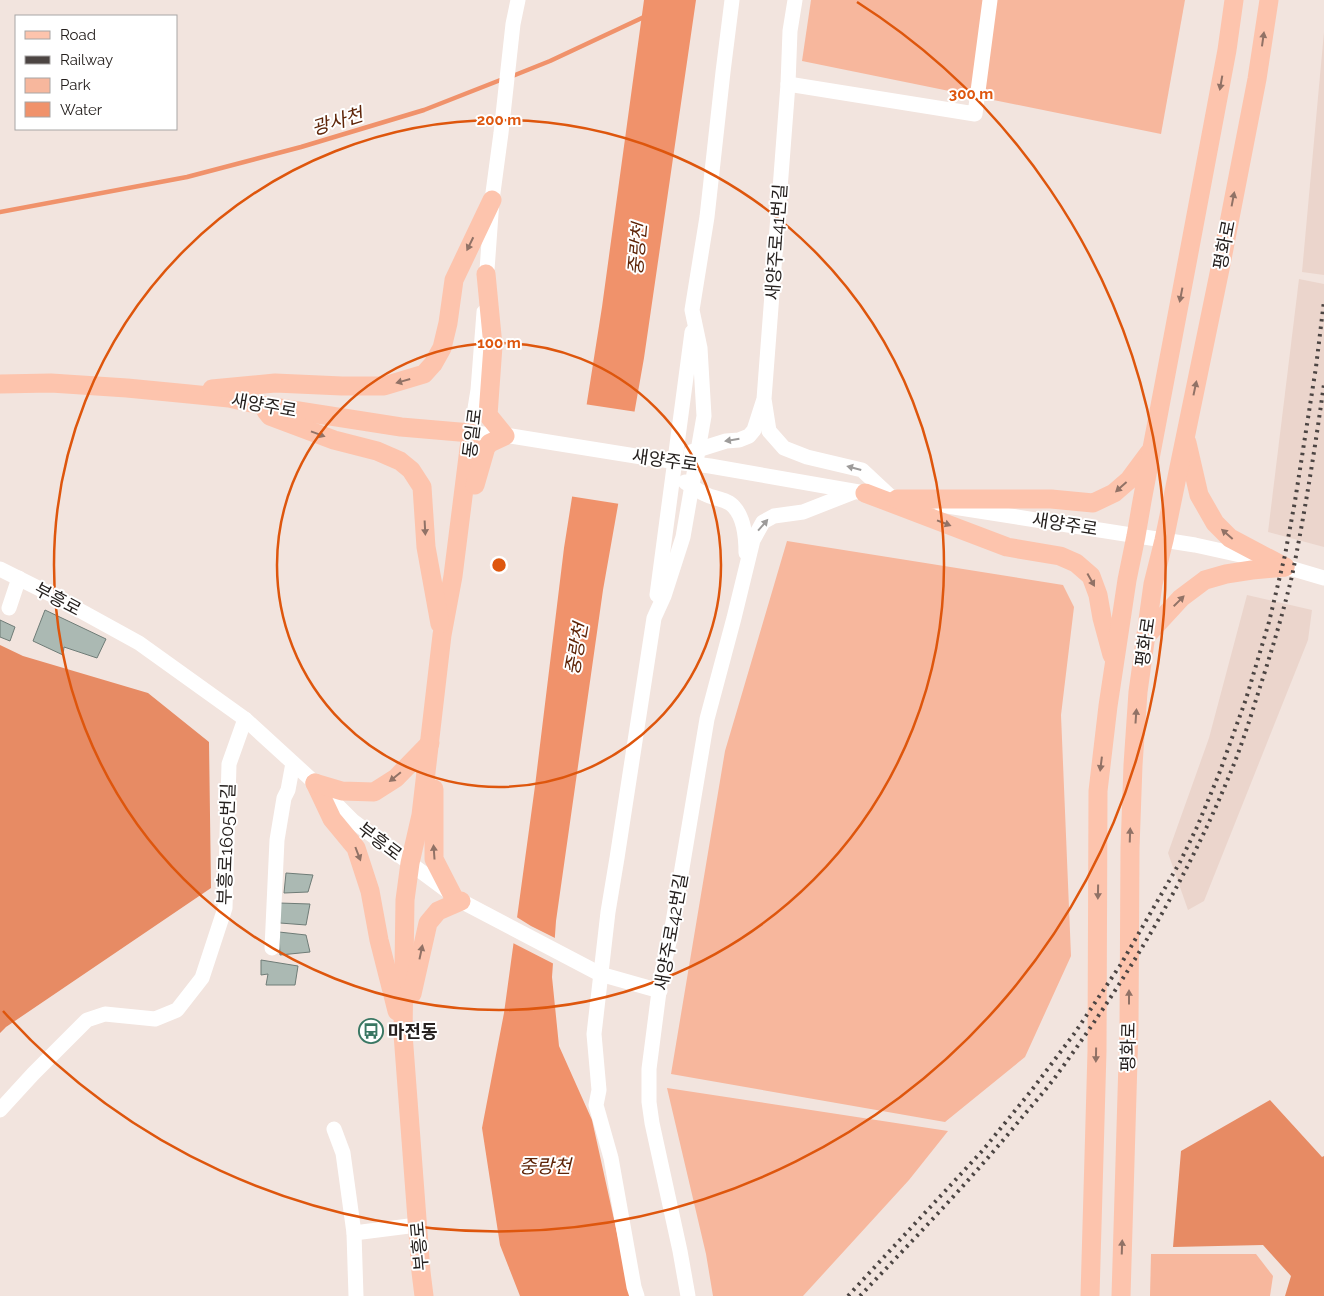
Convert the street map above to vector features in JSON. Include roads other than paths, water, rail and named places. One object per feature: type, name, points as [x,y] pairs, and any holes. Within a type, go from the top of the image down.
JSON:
[{"type":"main road","name":"평화로","points":[[1090,1296],[1096,1051],[1098,791],[1126,580],[1136,536],[1204,172],[1234,0]]},
{"type":"main road","name":"평화로","points":[[1121,1296],[1129,1027],[1130,830],[1138,692],[1153,584],[1186,435],[1257,79],[1269,0]]},
{"type":"main road","points":[[170,392],[275,383],[384,386],[424,374],[442,348],[448,323],[454,280],[492,200]]},
{"type":"main road","points":[[486,274],[494,346],[488,415],[511,437]]},
{"type":"main road","name":"새양주로","points":[[0,384],[51,383],[229,398],[260,405],[401,427],[471,434]]},
{"type":"main road","points":[[260,405],[270,416],[334,440],[377,451],[400,461],[411,470],[422,488],[426,547],[442,635]]},
{"type":"main road","name":"동일로","points":[[410,863],[421,815],[442,635],[453,576],[471,434]]},
{"type":"main road","points":[[1186,435],[1199,495],[1216,523],[1230,538],[1285,567]]},
{"type":"main road","points":[[453,576],[473,501],[476,479],[486,447],[490,443],[511,437]]},
{"type":"main road","points":[[895,498],[1051,499],[1093,503],[1114,493],[1129,480],[1152,450]]},
{"type":"main road","points":[[860,493],[1007,547],[1060,556],[1076,563],[1091,576],[1098,595],[1114,664]]},
{"type":"main road","points":[[1146,636],[1182,598],[1205,580],[1244,571],[1285,567]]},
{"type":"main road","points":[[315,783],[342,791],[374,792],[396,778],[431,734]]},
{"type":"main road","points":[[403,1034],[428,923],[438,911],[457,898],[434,859],[431,734]]},
{"type":"main road","points":[[315,783],[332,818],[356,848],[370,891],[379,940],[403,1034]]},
{"type":"main road","name":"부흥로","points":[[410,863],[405,900],[403,1034],[424,1296]]},
{"type":"street","name":"동일로","points":[[471,434],[478,390],[492,200],[513,24],[518,0]]},
{"type":"street","points":[[654,618],[664,596],[683,537],[704,416],[700,348],[692,310],[707,217],[732,0]]},
{"type":"street","name":"새양주로41번길","points":[[764,399],[788,84],[790,32],[795,0]]},
{"type":"street","points":[[788,84],[975,114],[990,0]]},
{"type":"street","points":[[637,1296],[612,1158],[596,1105],[599,1090],[594,1034],[608,912],[654,618],[694,319]]},
{"type":"street","points":[[654,459],[710,447],[749,436],[754,430],[764,399]]},
{"type":"street","points":[[764,399],[769,431],[784,448],[806,456],[862,470],[895,498]]},
{"type":"street","name":"새양주로","points":[[471,434],[511,437],[710,466],[860,493],[1164,540],[1262,560],[1324,578]]},
{"type":"street","points":[[654,459],[706,495],[734,506],[746,536],[746,570]]},
{"type":"street","points":[[746,570],[753,540],[763,522],[774,516],[803,512],[860,493]]},
{"type":"street","name":"부흥로","points":[[0,569],[139,643],[245,719],[315,783],[353,821],[410,863]]},
{"type":"street","name":"새양주로42번길","points":[[688,1296],[652,1123],[649,1102],[650,1069],[661,976],[671,934],[707,720],[746,570]]},
{"type":"street","points":[[9,608],[18,578]]},
{"type":"street","name":"부흥로1605번길","points":[[0,1110],[87,1020],[105,1014],[155,1019],[177,1010],[202,978],[226,908],[228,764],[245,719]]},
{"type":"street","points":[[272,948],[276,840],[293,763]]},
{"type":"street","points":[[410,863],[457,898],[582,965],[600,974],[660,991]]},
{"type":"street","points":[[334,1129],[343,1153],[354,1233],[356,1296]]},
{"type":"street","points":[[354,1233],[417,1225]]},
{"type":"water","name":"중랑천","points":[[644,0],[696,0],[644,358],[603,590],[556,921],[552,977],[559,1046],[592,1120],[631,1296],[520,1296],[500,1245],[482,1128],[504,1013],[535,786],[564,548],[602,307]]},
{"type":"waterway","name":"광사천","points":[[510,77],[550,61],[644,17]]},
{"type":"waterway","name":"광사천","points":[[0,212],[187,177],[301,147],[424,110],[503,79]]},
{"type":"railway","points":[[848,1296],[983,1150],[1074,1034],[1121,964],[1180,862],[1197,827],[1219,774],[1246,699],[1269,622],[1285,555],[1295,501],[1316,367],[1324,301]]},
{"type":"railway","points":[[860,1296],[961,1188],[1054,1078],[1130,967],[1192,858],[1236,758],[1281,618],[1292,576],[1301,528],[1324,384]]},
{"type":"place","name":"마전동","points":[[371,1031]]}]
